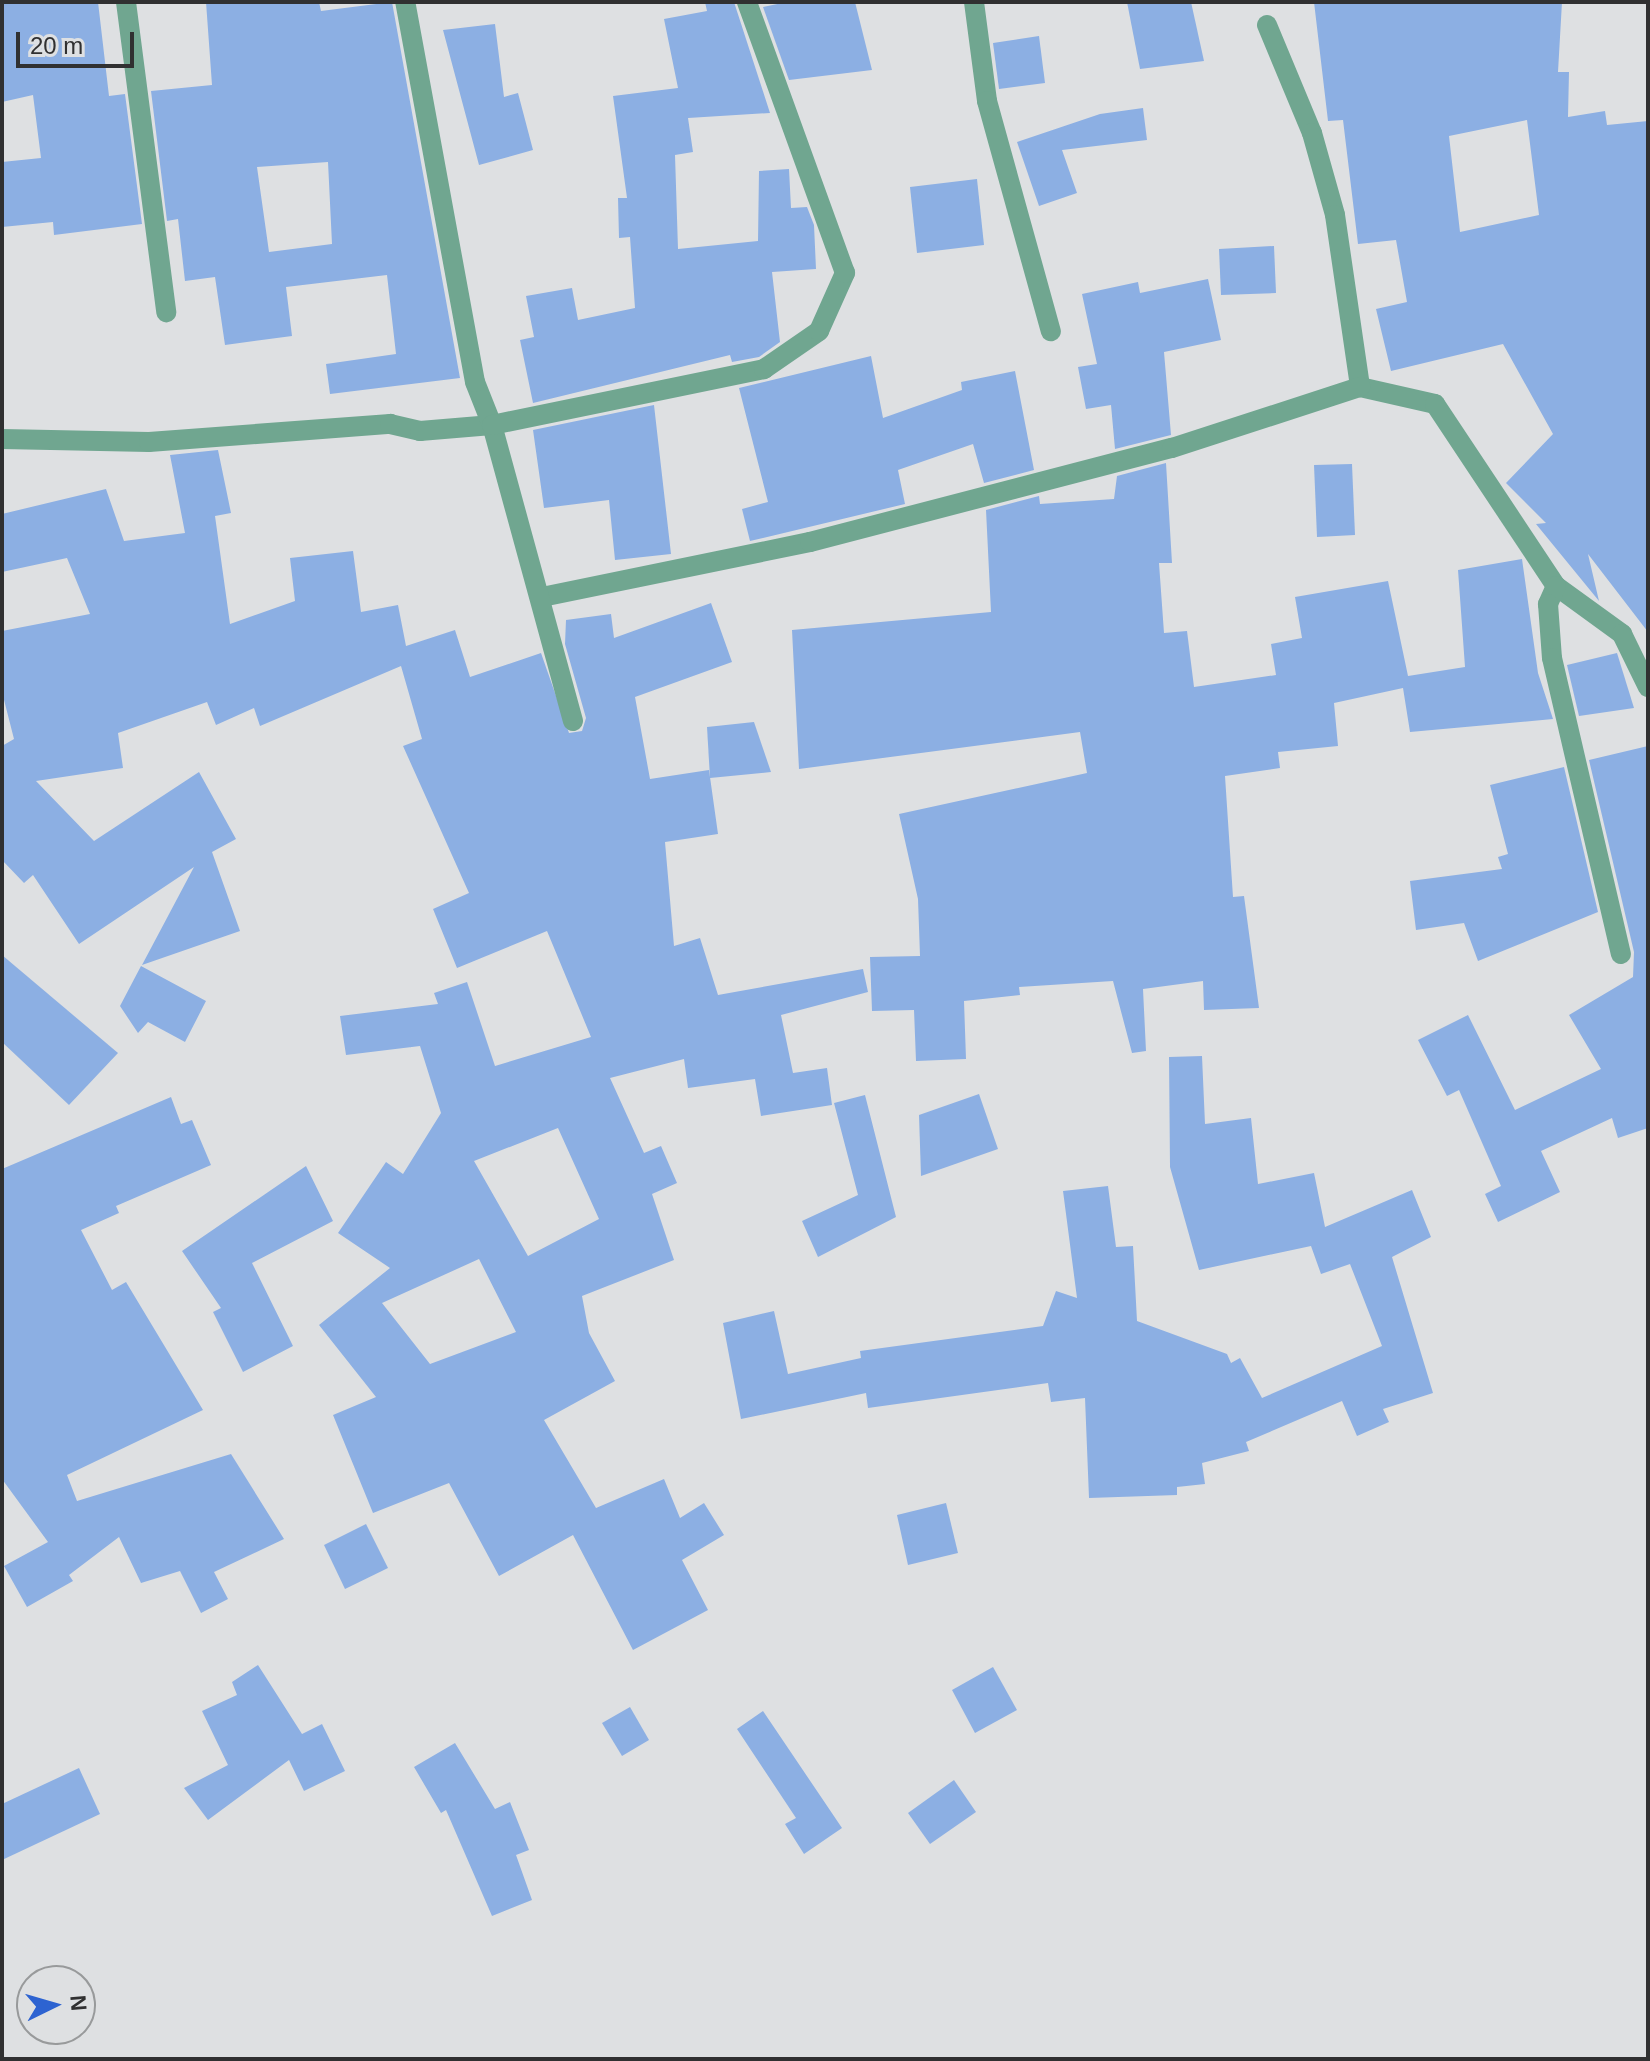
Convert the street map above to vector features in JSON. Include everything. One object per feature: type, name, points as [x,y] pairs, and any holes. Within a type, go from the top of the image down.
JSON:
[{"type":"street","points":[[126,2],[166,312]]},
{"type":"street","points":[[405,2],[475,382],[492,425],[542,597],[573,721]]},
{"type":"street","points":[[2,439],[149,442],[390,424],[420,431],[492,425],[764,369],[819,331],[845,273],[747,2]]},
{"type":"street","points":[[974,2],[987,101],[1051,331]]},
{"type":"street","points":[[1267,25],[1312,133],[1335,215],[1360,387]]},
{"type":"street","points":[[542,597],[810,542],[1172,448],[1360,387],[1435,404],[1556,586],[1622,634],[1648,687]]},
{"type":"street","points":[[1556,586],[1548,604],[1552,658],[1621,954]]},
{"type":"building","points":[[2,2],[98,2],[109,96],[125,94],[142,224],[54,235],[53,222],[2,227],[2,162],[41,158],[33,95],[2,102]]},
{"type":"building","points":[[206,2],[319,2],[321,11],[392,2],[460,378],[330,394],[326,364],[396,354],[387,275],[286,287],[292,336],[225,345],[215,277],[185,281],[178,219],[167,221],[151,91],[212,85]],"holes":[[[328,162],[332,244],[269,252],[257,167]]]},
{"type":"building","points":[[705,2],[734,2],[770,113],[688,118],[693,152],[675,155],[678,249],[758,241],[759,171],[789,169],[791,208],[807,207],[814,225],[816,269],[772,272],[780,342],[759,357],[732,362],[730,355],[533,403],[520,340],[534,337],[526,296],[572,288],[578,320],[635,308],[630,237],[619,238],[618,198],[627,198],[613,96],[678,88],[664,19],[707,11]]},
{"type":"building","points":[[787,2],[855,2],[872,70],[789,80],[763,7]]},
{"type":"building","points":[[1127,2],[1191,2],[1204,61],[1140,69]]},
{"type":"building","points":[[1314,2],[1562,2],[1558,72],[1569,72],[1568,117],[1605,111],[1607,125],[1648,121],[1648,632],[1588,554],[1599,601],[1536,524],[1546,523],[1506,483],[1553,434],[1503,344],[1391,371],[1376,309],[1407,302],[1396,240],[1358,244],[1343,120],[1328,121]],"holes":[[[1527,120],[1539,215],[1460,232],[1449,136]]]},
{"type":"building","points":[[495,24],[504,97],[518,93],[533,150],[479,165],[443,30]]},
{"type":"building","points":[[1039,36],[1045,83],[999,89],[993,43]]},
{"type":"building","points":[[1143,108],[1147,140],[1062,150],[1077,193],[1039,206],[1017,142],[1100,114]]},
{"type":"building","points":[[977,179],[984,245],[917,253],[910,187]]},
{"type":"building","points":[[1274,246],[1276,293],[1221,295],[1219,249]]},
{"type":"building","points":[[1208,279],[1221,340],[1164,352],[1171,435],[1115,449],[1111,405],[1086,409],[1078,367],[1097,364],[1082,294],[1138,282],[1140,293]]},
{"type":"building","points":[[871,356],[883,418],[962,390],[961,382],[1015,371],[1034,470],[984,483],[973,444],[898,470],[905,504],[750,541],[742,509],[768,502],[739,388]]},
{"type":"building","points":[[654,405],[671,554],[615,560],[609,500],[544,508],[533,430]]},
{"type":"building","points":[[218,450],[231,513],[215,516],[230,624],[295,601],[290,558],[353,551],[361,612],[398,605],[406,646],[455,630],[470,677],[541,653],[569,733],[582,731],[586,718],[565,644],[566,620],[611,614],[614,638],[711,603],[732,662],[635,697],[650,779],[709,770],[718,834],[665,842],[674,946],[700,938],[718,995],[863,969],[868,992],[781,1015],[793,1073],[827,1068],[832,1105],[761,1116],[755,1079],[688,1088],[684,1059],[610,1078],[644,1153],[661,1146],[677,1183],[652,1194],[674,1260],[582,1296],[589,1333],[615,1381],[544,1420],[596,1508],[664,1479],[680,1518],[704,1503],[724,1535],[682,1560],[708,1610],[633,1650],[573,1535],[499,1576],[449,1483],[373,1513],[333,1415],[376,1397],[319,1325],[390,1268],[338,1233],[386,1162],[403,1174],[441,1113],[420,1046],[346,1055],[340,1016],[438,1004],[434,993],[467,982],[495,1066],[591,1037],[547,931],[457,968],[433,909],[469,893],[403,746],[422,739],[401,666],[260,726],[254,708],[216,725],[207,702],[118,733],[123,768],[36,781],[94,841],[199,772],[236,839],[212,852],[240,931],[142,965],[194,867],[79,944],[33,875],[24,883],[2,860],[2,746],[14,739],[2,692],[2,631],[90,614],[67,558],[2,572],[2,514],[106,489],[124,541],[185,533],[170,455]],"holes":[[[558,1128],[599,1219],[528,1256],[474,1161]],[[479,1259],[516,1332],[430,1364],[382,1303]]]},
{"type":"building","points":[[1166,463],[1172,563],[1159,563],[1164,633],[1187,631],[1194,687],[1276,675],[1271,644],[1302,638],[1295,597],[1388,581],[1408,676],[1465,667],[1458,570],[1522,559],[1538,673],[1553,719],[1410,732],[1403,688],[1334,703],[1338,746],[1278,752],[1280,768],[1225,776],[1233,897],[1244,896],[1259,1008],[1204,1010],[1203,981],[1143,989],[1146,1051],[1132,1053],[1113,981],[1019,987],[1020,995],[964,1001],[966,1059],[916,1061],[914,1010],[872,1011],[870,957],[920,956],[918,899],[899,814],[1087,773],[1080,732],[799,769],[792,630],[991,612],[986,510],[1039,496],[1040,504],[1114,499],[1117,476]]},
{"type":"building","points":[[1352,464],[1355,535],[1317,537],[1314,465]]},
{"type":"building","points":[[1617,653],[1634,708],[1579,716],[1567,665]]},
{"type":"building","points":[[754,722],[771,772],[710,778],[707,727]]},
{"type":"building","points":[[1648,746],[1648,1128],[1618,1138],[1612,1118],[1541,1151],[1560,1192],[1498,1222],[1485,1194],[1501,1186],[1459,1090],[1447,1096],[1418,1040],[1468,1015],[1515,1110],[1601,1069],[1569,1015],[1633,977],[1634,952],[1589,760]]},
{"type":"building","points":[[1564,767],[1598,912],[1478,961],[1464,923],[1416,930],[1410,881],[1502,869],[1498,857],[1508,854],[1490,785]]},
{"type":"building","points":[[2,955],[118,1053],[69,1105],[2,1042]]},
{"type":"building","points":[[141,966],[206,1001],[185,1042],[148,1022],[138,1033],[120,1006]]},
{"type":"building","points":[[1202,1056],[1205,1124],[1251,1118],[1258,1184],[1314,1173],[1325,1227],[1412,1190],[1431,1237],[1392,1257],[1433,1393],[1383,1409],[1389,1422],[1357,1436],[1342,1401],[1246,1442],[1249,1451],[1202,1463],[1205,1484],[1177,1487],[1177,1495],[1089,1498],[1085,1398],[1051,1402],[1048,1383],[868,1408],[866,1393],[741,1419],[723,1323],[774,1311],[788,1374],[861,1358],[860,1351],[1043,1326],[1056,1291],[1077,1298],[1063,1191],[1108,1186],[1116,1247],[1133,1246],[1137,1321],[1227,1354],[1231,1363],[1240,1358],[1262,1398],[1382,1346],[1350,1264],[1321,1274],[1311,1246],[1199,1270],[1170,1167],[1169,1057]]},
{"type":"building","points":[[979,1094],[998,1149],[921,1176],[919,1115]]},
{"type":"building","points":[[865,1095],[896,1217],[818,1257],[802,1221],[858,1195],[834,1103]]},
{"type":"building","points":[[171,1097],[181,1124],[192,1120],[211,1165],[116,1206],[119,1213],[81,1230],[112,1290],[126,1282],[203,1410],[67,1475],[77,1501],[231,1454],[284,1539],[214,1572],[228,1599],[201,1613],[180,1571],[141,1583],[119,1537],[69,1575],[73,1581],[27,1607],[4,1566],[48,1542],[2,1479],[2,1169]]},
{"type":"building","points":[[306,1166],[333,1221],[252,1263],[293,1346],[243,1372],[213,1312],[221,1308],[182,1251]]},
{"type":"building","points":[[946,1503],[958,1553],[908,1565],[897,1515]]},
{"type":"building","points":[[366,1524],[388,1568],[345,1589],[324,1545]]},
{"type":"building","points":[[258,1665],[302,1734],[322,1724],[345,1771],[304,1791],[289,1760],[208,1820],[184,1788],[228,1765],[202,1711],[237,1695],[232,1682]]},
{"type":"building","points":[[993,1667],[1017,1710],[975,1733],[952,1690]]},
{"type":"building","points":[[630,1707],[649,1740],[622,1756],[602,1723]]},
{"type":"building","points":[[763,1711],[842,1828],[804,1854],[785,1824],[796,1818],[737,1729]]},
{"type":"building","points":[[455,1743],[495,1809],[510,1802],[529,1850],[516,1855],[532,1900],[492,1916],[446,1810],[441,1813],[414,1767]]},
{"type":"building","points":[[79,1768],[100,1814],[2,1860],[2,1804]]},
{"type":"building","points":[[954,1780],[976,1812],[930,1844],[908,1813]]}]
